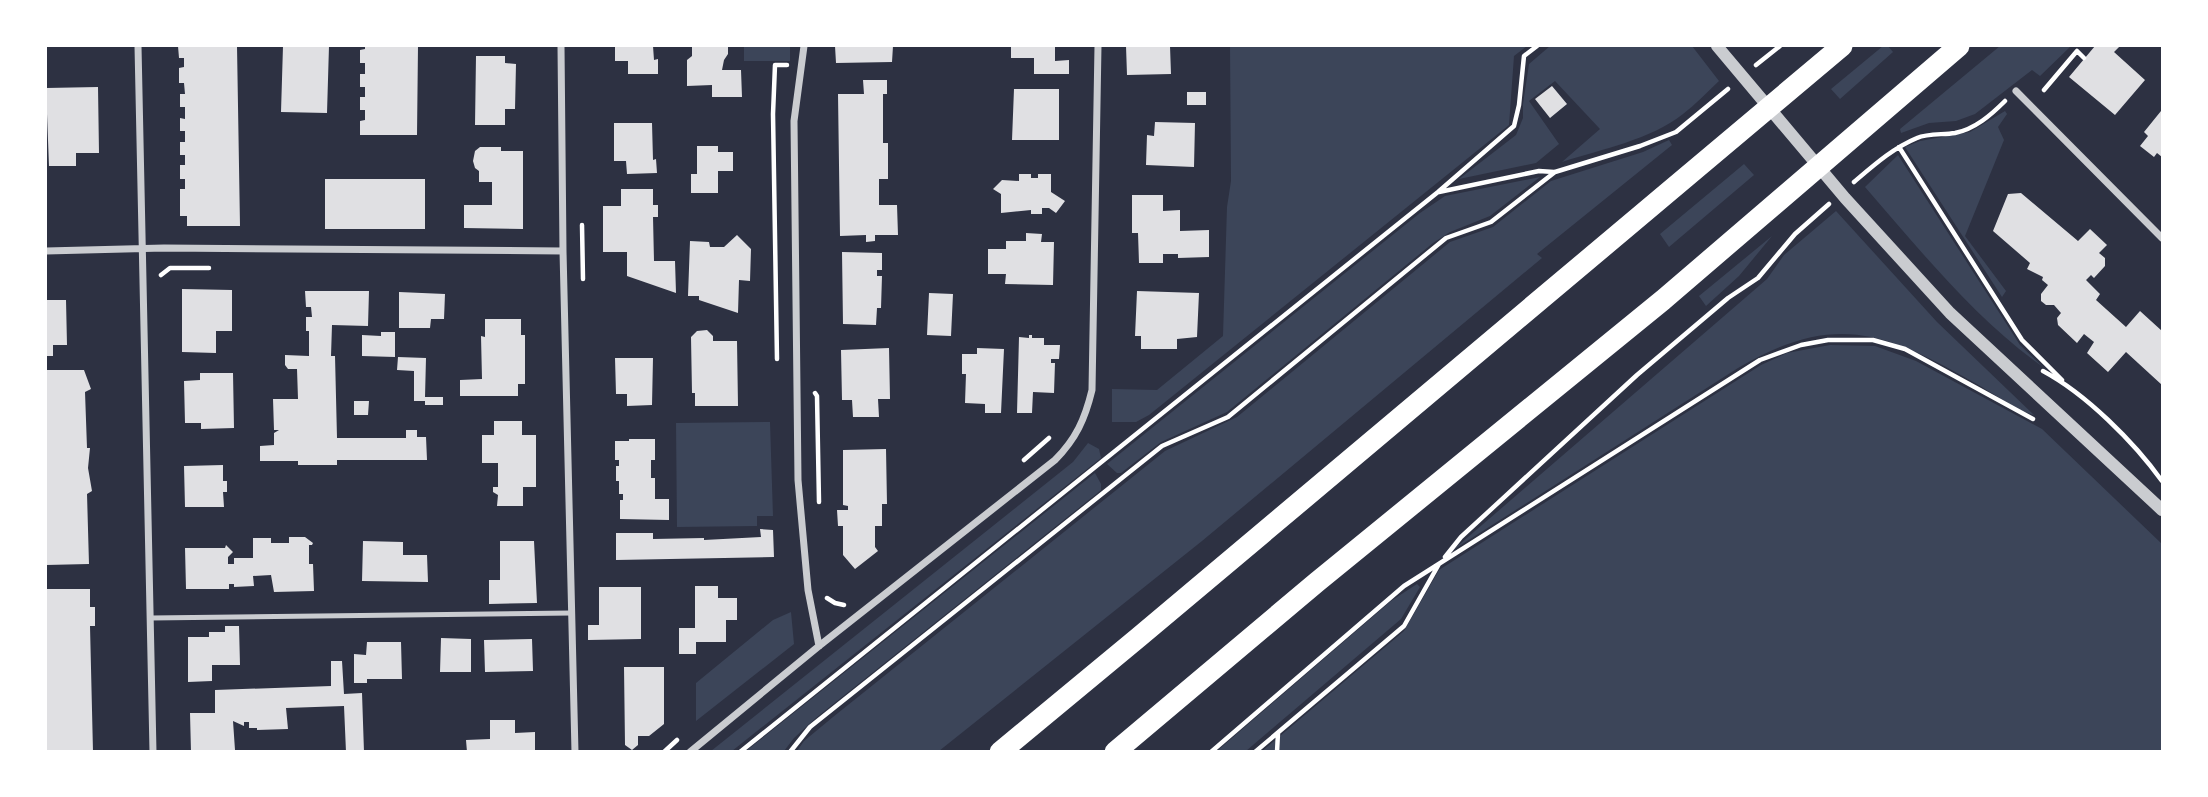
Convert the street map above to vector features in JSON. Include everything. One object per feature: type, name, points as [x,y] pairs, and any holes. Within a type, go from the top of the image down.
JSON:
[{"type":"highway","points":[[1000,751],[1842,46]]},
{"type":"highway","points":[[1115,751],[1317,582],[1652,309],[1959,46]]},
{"type":"street","points":[[138,46],[153,751]]},
{"type":"street","points":[[561,46],[575,751]]},
{"type":"street","points":[[804,46],[794,131],[798,480],[808,590],[819,646]]},
{"type":"street","points":[[690,751],[1055,460],[1081,427],[1092,390],[1098,46]]},
{"type":"street","points":[[1717,46],[1845,198],[1950,313],[2162,510]]},
{"type":"street","points":[[2016,91],[2162,235]]},
{"type":"street","points":[[46,251],[144,248],[563,251]]},
{"type":"lane","points":[[150,618],[572,613]]},
{"type":"path","points":[[740,751],[1438,192],[1514,126],[1524,55],[1537,46]]},
{"type":"path","points":[[2044,90],[2077,51],[2084,58]]},
{"type":"path","points":[[1888,153],[1920,136],[1957,133],[1988,119],[2016,91]]},
{"type":"path","points":[[1438,192],[1539,171],[1555,172],[1676,132],[1700,113]]},
{"type":"path","points":[[1899,147],[2022,340],[2143,453],[2162,481]]},
{"type":"path","points":[[790,751],[810,727],[1162,446],[1228,417],[1446,238],[1491,222],[1555,172]]},
{"type":"path","points":[[1852,182],[1861,192]]},
{"type":"path","points":[[1255,751],[1404,626],[1440,562],[1461,537],[1637,375],[1728,298],[1758,278],[1795,234]]},
{"type":"path","points":[[159,282],[162,273],[170,268],[212,268]]},
{"type":"path","points":[[1211,751],[1404,586],[1760,360],[1801,345],[1828,340],[1873,340],[1905,349],[2035,420]]},
{"type":"path","points":[[2040,370],[2065,383]]},
{"type":"path","points":[[1277,751],[1278,732]]},
{"type":"shaded area","points":[[744,46],[790,46],[790,61],[744,61]]},
{"type":"shaded area","points":[[1230,46],[1527,46],[1514,56],[1509,125],[1149,415],[1136,422],[1112,422],[1112,389],[1157,390],[1223,336],[1227,207],[1231,181]]},
{"type":"shaded area","points":[[1550,46],[1692,46],[1719,81],[1683,114],[1656,131],[1562,162],[1600,129],[1555,81],[1529,101],[1559,144],[1536,163],[1459,179],[1516,135],[1523,118],[1529,64]]},
{"type":"shaded area","points":[[1883,46],[1888,46],[1893,52],[1840,99],[1831,89]]},
{"type":"shaded area","points":[[2000,46],[2071,46],[2040,76],[2032,70],[1975,114],[1956,121],[1929,123],[1901,133],[1900,129]]},
{"type":"shaded area","points":[[2005,111],[2007,114],[1998,127],[2004,140],[1965,236],[2006,291],[2002,297],[1905,147],[1920,141],[1970,132]]},
{"type":"shaded area","points":[[1669,140],[1672,145],[1537,254],[1542,258],[1202,541],[939,751],[797,751],[804,741],[833,717],[1165,451],[1237,417],[1450,242],[1493,227],[1551,181],[1643,152]]},
{"type":"shaded area","points":[[1898,155],[2020,345],[2043,367],[1971,305],[1865,187]]},
{"type":"shaded area","points":[[1744,164],[1754,175],[1669,247],[1660,234]]},
{"type":"shaded area","points":[[1540,177],[1490,216],[1450,232],[1433,243],[1227,412],[1161,442],[1121,473],[1117,473],[1107,464],[1420,213],[1445,196]]},
{"type":"shaded area","points":[[1836,211],[1937,322],[2034,415],[1941,364],[1884,340],[1857,335],[1830,335],[1802,340],[1771,351],[1738,368],[1453,550],[1767,279],[1784,255]]},
{"type":"shaded area","points":[[1772,236],[1739,276],[1706,306],[1699,296]]},
{"type":"shaded area","points":[[1830,345],[1875,346],[1916,361],[2042,429],[2162,544],[2162,751],[1261,752],[1404,631],[1439,570],[1761,365],[1787,353]]},
{"type":"shaded area","points":[[770,422],[773,516],[757,516],[757,526],[677,527],[676,423]]},
{"type":"shaded area","points":[[1088,443],[1099,449],[1101,458],[732,751],[711,751],[1073,462]]},
{"type":"shaded area","points":[[1095,473],[1101,490],[817,717],[784,751],[746,751]]},
{"type":"shaded area","points":[[1417,584],[1420,587],[1401,619],[1246,751],[1217,751],[1391,601]]},
{"type":"shaded area","points":[[791,612],[794,644],[696,721],[696,683],[773,620]]},
{"type":"building","points":[[178,46],[237,46],[240,226],[187,226],[187,216],[180,216],[180,189],[185,189],[185,179],[180,179],[180,165],[185,165],[185,155],[180,155],[180,142],[185,142],[185,131],[180,131],[180,118],[185,119],[185,107],[180,107],[180,94],[185,94],[184,83],[179,83],[179,68],[184,67],[184,58],[179,58]]},
{"type":"building","points":[[283,46],[329,46],[327,113],[281,112]]},
{"type":"building","points":[[365,46],[418,46],[417,135],[360,135],[360,121],[365,120],[365,110],[360,110],[360,97],[365,97],[365,87],[360,87],[360,74],[365,74],[365,63],[360,63],[360,50],[365,49]]},
{"type":"building","points":[[615,46],[653,46],[654,60],[658,59],[658,74],[628,74],[628,61],[615,61]]},
{"type":"building","points":[[692,46],[728,46],[722,70],[741,70],[742,97],[712,97],[712,85],[687,86],[687,60],[692,56]]},
{"type":"building","points":[[835,46],[893,46],[892,62],[836,63]]},
{"type":"building","points":[[1011,46],[1055,46],[1055,61],[1069,60],[1069,74],[1034,74],[1034,58],[1011,58]]},
{"type":"building","points":[[1126,46],[1170,46],[1171,74],[1127,75]]},
{"type":"building","points":[[2095,46],[2120,46],[2114,52],[2145,80],[2115,115],[2069,77]]},
{"type":"building","points":[[476,56],[505,56],[505,63],[516,64],[515,109],[505,109],[505,125],[475,125]]},
{"type":"building","points":[[863,80],[887,80],[887,94],[883,94],[883,143],[888,143],[888,179],[879,179],[879,205],[897,205],[898,235],[875,235],[875,241],[866,242],[866,235],[840,236],[838,94],[864,94]]},
{"type":"building","points":[[1552,86],[1567,104],[1550,118],[1535,99]]},
{"type":"building","points":[[98,87],[99,153],[76,153],[76,166],[49,166],[46,88]]},
{"type":"building","points":[[1014,89],[1059,89],[1059,140],[1012,140]]},
{"type":"building","points":[[1187,92],[1206,92],[1206,105],[1187,105]]},
{"type":"building","points":[[2161,111],[2162,157],[2157,153],[2154,157],[2140,146],[2148,136],[2144,132]]},
{"type":"building","points":[[1155,122],[1195,123],[1194,167],[1146,165],[1147,135],[1154,136]]},
{"type":"building","points":[[614,123],[652,123],[653,160],[656,159],[657,173],[627,174],[626,161],[614,161]]},
{"type":"building","points":[[697,146],[718,146],[718,152],[733,152],[733,171],[718,171],[718,193],[691,193],[691,174],[697,174]]},
{"type":"building","points":[[480,147],[523,151],[523,229],[464,228],[464,205],[492,205],[492,182],[479,182],[479,171],[473,161],[475,151]]},
{"type":"building","points":[[1019,174],[1031,174],[1031,178],[1038,178],[1038,174],[1051,174],[1051,192],[1065,201],[1056,213],[1049,208],[1042,208],[1042,214],[1031,214],[1031,210],[1001,213],[1001,194],[993,189],[1002,180],[1019,181]]},
{"type":"building","points":[[325,179],[425,179],[425,229],[325,229]]},
{"type":"building","points":[[621,189],[653,189],[653,205],[658,205],[658,217],[653,217],[654,261],[675,261],[676,293],[627,276],[627,252],[603,252],[603,206],[621,206]]},
{"type":"building","points":[[2021,193],[2078,241],[2090,229],[2107,245],[2099,253],[2105,258],[2105,266],[2094,278],[2091,275],[2086,280],[2100,294],[2096,300],[2126,327],[2140,311],[2162,331],[2162,385],[2126,352],[2108,372],[2087,353],[2094,342],[2084,334],[2077,343],[2058,325],[2057,318],[2061,313],[2054,305],[2046,305],[2041,301],[2041,294],[2048,285],[2042,280],[2043,277],[2027,269],[2030,263],[1993,231],[2008,194]]},
{"type":"building","points":[[1132,195],[1163,195],[1163,211],[1180,210],[1180,231],[1209,230],[1209,257],[1178,258],[1178,254],[1163,254],[1163,263],[1139,263],[1138,233],[1132,233]]},
{"type":"building","points":[[1026,233],[1042,234],[1041,242],[1054,242],[1053,285],[1005,284],[1006,274],[988,274],[988,249],[1006,249],[1006,241],[1026,241]]},
{"type":"building","points":[[737,235],[751,249],[750,281],[739,280],[738,313],[699,300],[699,296],[688,296],[690,241],[709,242],[710,247],[724,247]]},
{"type":"building","points":[[842,252],[882,253],[882,270],[877,270],[877,276],[882,276],[881,308],[877,308],[876,325],[843,324]]},
{"type":"building","points":[[182,289],[232,290],[232,331],[216,331],[216,353],[182,352]]},
{"type":"building","points":[[305,291],[369,291],[368,326],[332,325],[331,356],[335,356],[337,438],[406,438],[406,430],[417,430],[417,437],[426,437],[427,460],[337,460],[337,465],[260,461],[260,446],[274,445],[274,433],[279,430],[274,430],[273,399],[298,399],[297,369],[288,369],[285,355],[309,356],[306,317],[312,317],[311,307],[306,307]]},
{"type":"building","points":[[1137,291],[1199,293],[1197,337],[1177,339],[1177,349],[1141,349],[1141,336],[1135,336]]},
{"type":"building","points":[[399,292],[445,294],[444,319],[431,319],[430,328],[399,328]]},
{"type":"building","points":[[929,293],[953,294],[951,336],[927,335]]},
{"type":"building","points":[[46,300],[66,300],[67,345],[53,345],[53,356],[46,356]]},
{"type":"building","points":[[485,319],[521,319],[521,335],[525,335],[525,384],[518,384],[518,396],[460,396],[460,380],[482,379],[481,336],[485,337]]},
{"type":"building","points":[[707,330],[713,336],[713,341],[737,341],[738,406],[695,406],[695,393],[692,393],[691,337],[697,331]]},
{"type":"building","points":[[381,332],[395,332],[395,357],[362,356],[362,335],[381,336]]},
{"type":"building","points":[[1029,335],[1032,335],[1032,338],[1044,338],[1044,345],[1060,345],[1059,359],[1051,359],[1051,363],[1055,363],[1054,393],[1033,392],[1032,413],[1017,413],[1019,337],[1029,338]]},
{"type":"building","points":[[889,348],[890,399],[878,399],[879,417],[853,417],[852,400],[842,400],[841,350]]},
{"type":"building","points":[[977,348],[1004,349],[1001,413],[985,413],[985,404],[965,403],[966,374],[962,374],[962,354],[977,354]]},
{"type":"building","points":[[398,357],[426,358],[425,397],[443,397],[443,405],[425,405],[425,401],[414,401],[414,371],[397,370]]},
{"type":"building","points":[[615,358],[653,358],[652,405],[627,406],[627,394],[616,394]]},
{"type":"building","points":[[46,370],[84,370],[91,389],[85,392],[87,448],[90,448],[88,468],[92,491],[87,494],[89,564],[46,565]]},
{"type":"building","points":[[200,373],[233,373],[234,428],[201,429],[201,423],[185,423],[184,381],[200,380]]},
{"type":"building","points":[[354,401],[369,401],[368,415],[354,415]]},
{"type":"building","points":[[494,421],[522,421],[522,435],[536,435],[536,487],[523,487],[523,506],[497,506],[498,495],[493,492],[493,487],[498,487],[498,463],[482,463],[482,435],[494,435]]},
{"type":"building","points":[[655,439],[655,460],[651,460],[651,478],[655,478],[655,499],[669,499],[669,520],[620,519],[620,500],[623,500],[623,494],[619,494],[619,481],[616,481],[616,466],[619,466],[619,460],[615,460],[615,441]]},
{"type":"building","points":[[886,449],[887,504],[882,504],[882,526],[875,526],[875,547],[878,551],[855,569],[843,555],[843,526],[838,526],[837,510],[848,510],[848,506],[843,505],[843,450]]},
{"type":"building","points":[[223,465],[223,481],[227,481],[227,492],[223,492],[224,507],[185,507],[184,466]]},
{"type":"building","points":[[760,529],[773,530],[774,557],[616,560],[616,533],[653,533],[653,539],[704,540],[761,537]]},
{"type":"building","points":[[289,537],[305,537],[313,543],[309,545],[309,564],[313,564],[314,591],[274,592],[271,575],[253,576],[254,586],[234,587],[234,584],[229,584],[229,589],[186,589],[185,548],[225,548],[226,545],[233,552],[228,557],[228,564],[234,564],[234,558],[253,558],[253,538],[271,538],[271,543],[289,543]]},
{"type":"building","points":[[363,541],[403,542],[403,555],[427,555],[428,582],[362,581]]},
{"type":"building","points":[[500,541],[534,541],[537,603],[489,604],[489,580],[500,580]]},
{"type":"building","points":[[695,586],[718,586],[718,598],[737,598],[737,620],[726,620],[726,642],[696,642],[696,654],[679,654],[679,628],[695,628]]},
{"type":"building","points":[[599,587],[641,587],[641,639],[588,640],[588,625],[599,625]]},
{"type":"building","points":[[46,589],[90,589],[90,607],[95,607],[95,626],[90,626],[93,752],[46,752]]},
{"type":"building","points":[[225,626],[239,626],[240,665],[212,665],[212,681],[188,682],[188,637],[209,637],[209,632],[225,632]]},
{"type":"building","points":[[441,638],[471,639],[471,672],[440,672]]},
{"type":"building","points":[[532,639],[533,671],[485,672],[484,640]]},
{"type":"building","points":[[367,642],[401,642],[402,679],[367,679],[367,683],[354,683],[354,654],[366,655]]},
{"type":"building","points":[[331,661],[342,661],[344,694],[362,693],[364,752],[346,752],[344,706],[286,708],[288,729],[257,730],[249,728],[249,722],[244,722],[244,726],[233,721],[235,750],[191,752],[190,713],[215,713],[215,690],[331,686]]},
{"type":"building","points":[[624,667],[664,667],[664,724],[649,736],[638,736],[638,745],[632,750],[625,745]]},
{"type":"building","points":[[490,720],[515,720],[515,733],[535,732],[535,752],[467,752],[466,740],[490,739]]}]
